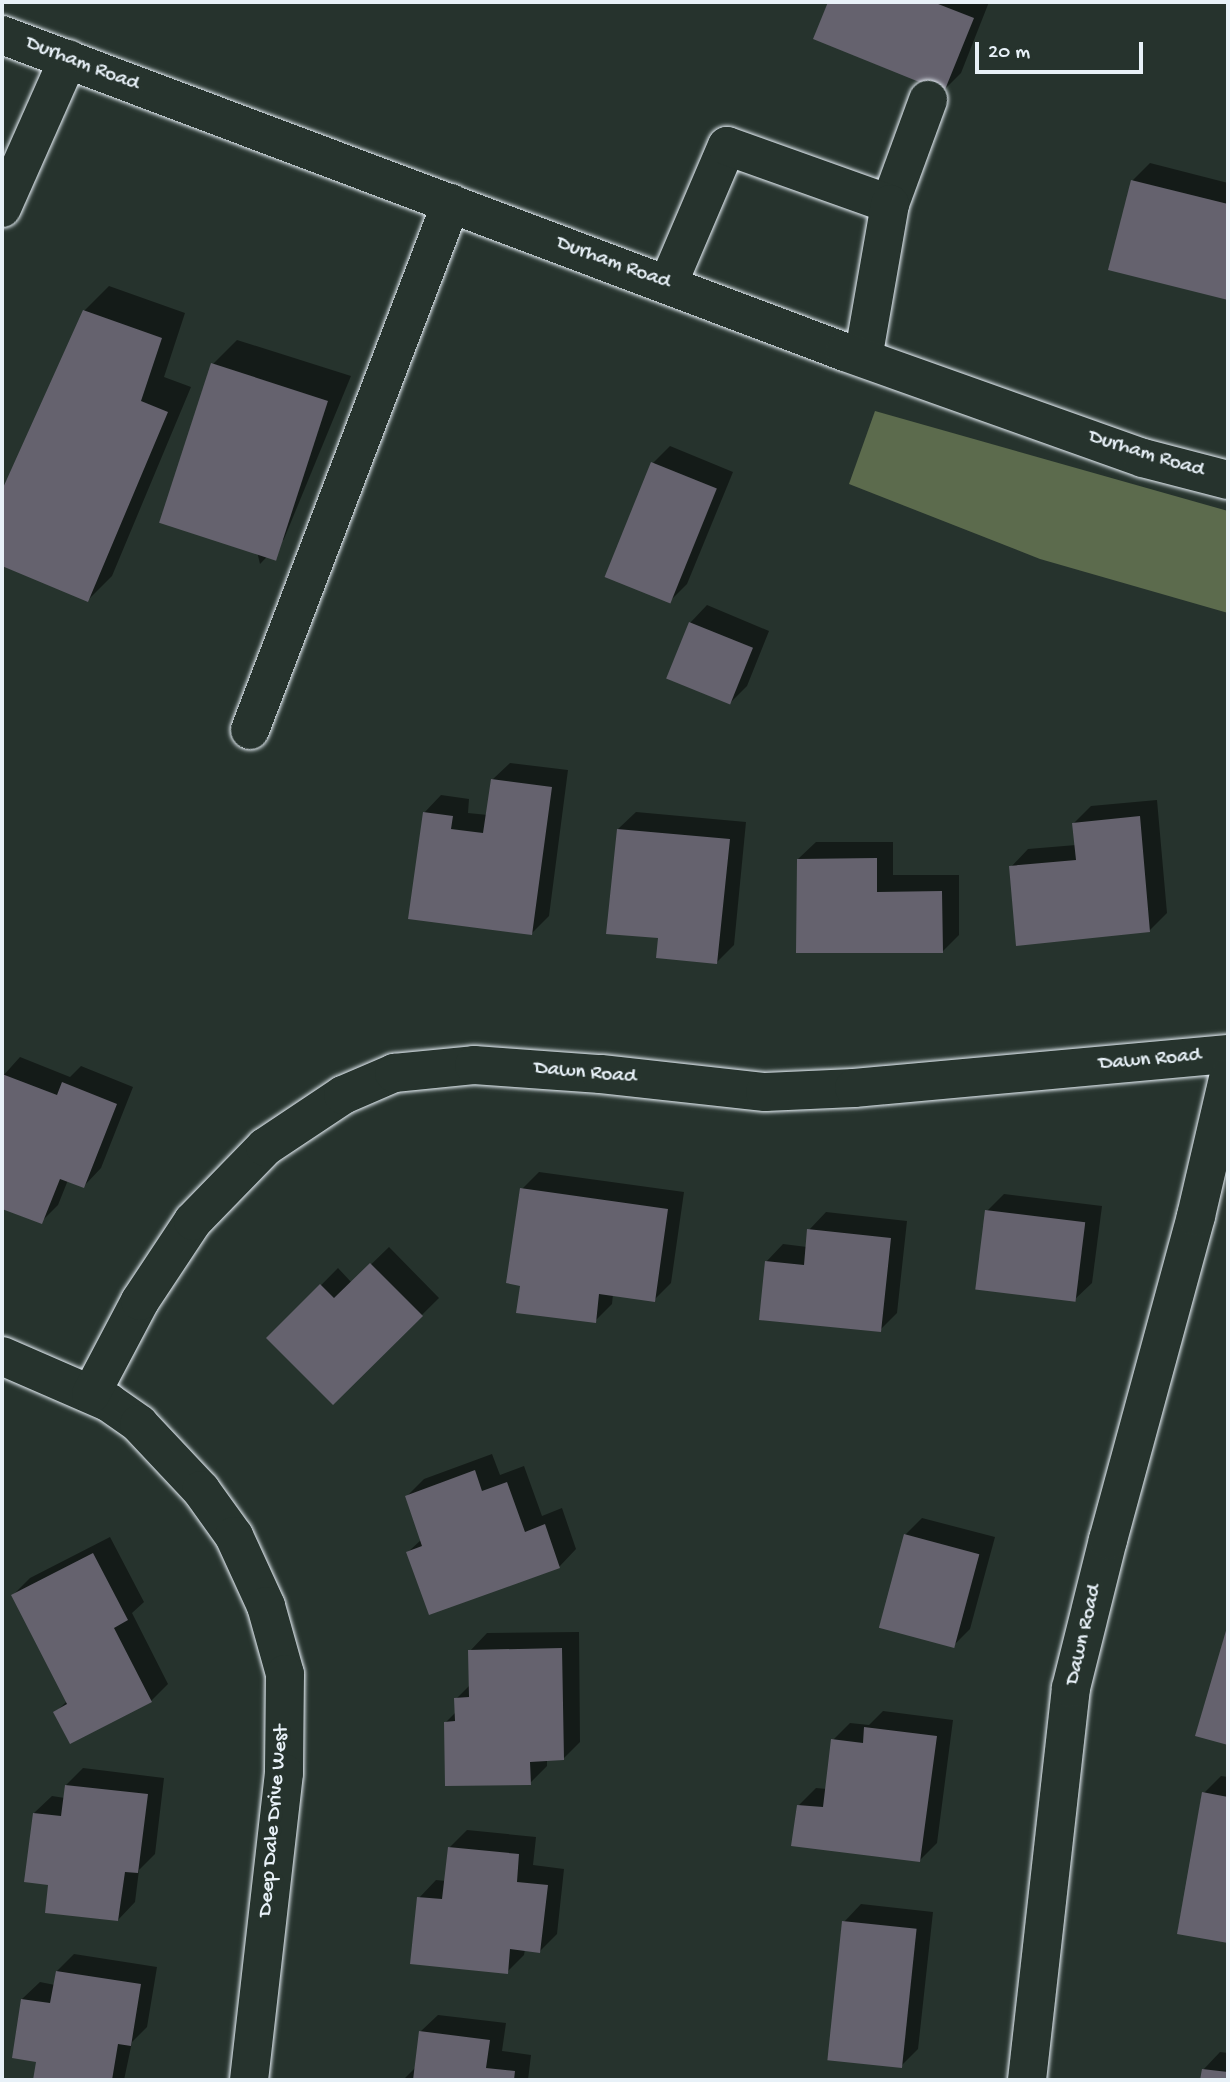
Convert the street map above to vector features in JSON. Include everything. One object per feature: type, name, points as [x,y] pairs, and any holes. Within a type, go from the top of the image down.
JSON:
[{"type":"street","name":"Durham Road","points":[[2,35],[863,358],[1143,458],[1228,480]]},
{"type":"street","points":[[2,208],[68,60]]},
{"type":"street","points":[[863,358],[890,204],[928,100]]},
{"type":"street","points":[[668,284],[727,146],[890,204]]},
{"type":"street","points":[[250,730],[451,203]]},
{"type":"street","name":"Dawn Road","points":[[91,1394],[140,1301],[193,1220],[265,1147],[342,1095],[394,1073],[474,1065],[601,1074],[765,1092],[854,1088],[1228,1054]]},
{"type":"street","name":"Dawn Road","points":[[1027,2080],[1071,1688],[1196,1216],[1228,1079]]},
{"type":"street","name":"Deep Dale Drive West","points":[[2,1356],[91,1394],[139,1424],[201,1490],[234,1536],[266,1606],[285,1674],[284,1773],[249,2080]]},
{"type":"green space","points":[[875,411],[1228,511],[1228,613],[1040,559],[849,484]]},
{"type":"building","points":[[828,2],[933,2],[974,18],[944,92],[813,39]]},
{"type":"building","points":[[1131,180],[1228,204],[1228,300],[1108,270]]},
{"type":"building","points":[[83,310],[162,338],[141,401],[168,412],[88,602],[2,566],[2,490]]},
{"type":"building","points":[[211,363],[328,401],[276,561],[159,523]]},
{"type":"building","points":[[651,462],[717,489],[670,604],[605,577]]},
{"type":"building","points":[[689,622],[753,648],[730,704],[666,679]]},
{"type":"building","points":[[491,779],[552,787],[532,935],[408,919],[423,812],[453,816],[451,829],[483,833]]},
{"type":"building","points":[[1140,816],[1150,932],[1016,946],[1009,866],[1076,860],[1072,823]]},
{"type":"building","points":[[617,829],[730,839],[717,964],[656,958],[658,938],[606,934]]},
{"type":"building","points":[[877,858],[877,892],[942,891],[943,953],[796,953],[797,859]]},
{"type":"building","points":[[2,1074],[57,1095],[62,1082],[117,1104],[84,1188],[60,1179],[42,1224],[2,1209]]},
{"type":"building","points":[[520,1188],[668,1209],[655,1302],[599,1294],[596,1323],[516,1313],[520,1286],[506,1283]]},
{"type":"building","points":[[985,1210],[1085,1222],[1075,1302],[975,1289]]},
{"type":"building","points":[[807,1229],[891,1238],[881,1332],[759,1320],[765,1261],[804,1265]]},
{"type":"building","points":[[370,1263],[423,1316],[333,1405],[266,1338],[320,1284],[334,1298]]},
{"type":"building","points":[[475,1470],[482,1491],[507,1482],[525,1532],[545,1524],[560,1568],[429,1615],[406,1552],[422,1546],[405,1496]]},
{"type":"building","points":[[904,1534],[979,1554],[954,1648],[879,1628]]},
{"type":"building","points":[[93,1553],[128,1620],[114,1628],[152,1702],[70,1744],[53,1712],[67,1704],[11,1595]]},
{"type":"building","points":[[1228,1624],[1228,1745],[1195,1736]]},
{"type":"building","points":[[562,1648],[564,1760],[530,1762],[531,1785],[445,1786],[444,1722],[455,1721],[454,1698],[469,1697],[468,1650]]},
{"type":"building","points":[[864,1727],[937,1736],[920,1862],[791,1846],[797,1805],[823,1807],[831,1739],[863,1743]]},
{"type":"building","points":[[65,1785],[148,1794],[138,1873],[125,1872],[118,1921],[45,1913],[48,1885],[24,1882],[33,1813],[61,1816]]},
{"type":"building","points":[[1202,1792],[1228,1797],[1228,1943],[1177,1934]]},
{"type":"building","points":[[448,1847],[519,1854],[517,1882],[548,1885],[540,1953],[510,1949],[508,1974],[410,1964],[417,1897],[442,1899]]},
{"type":"building","points":[[842,1921],[917,1929],[902,2068],[827,2060]]},
{"type":"building","points":[[56,1971],[141,1984],[131,2046],[118,2044],[112,2080],[33,2080],[36,2062],[12,2058],[21,1999],[50,2003]]},
{"type":"building","points":[[419,2031],[490,2040],[486,2068],[515,2071],[514,2080],[413,2080]]},
{"type":"building","points":[[1202,2069],[1228,2072],[1228,2080],[1200,2080]]}]
